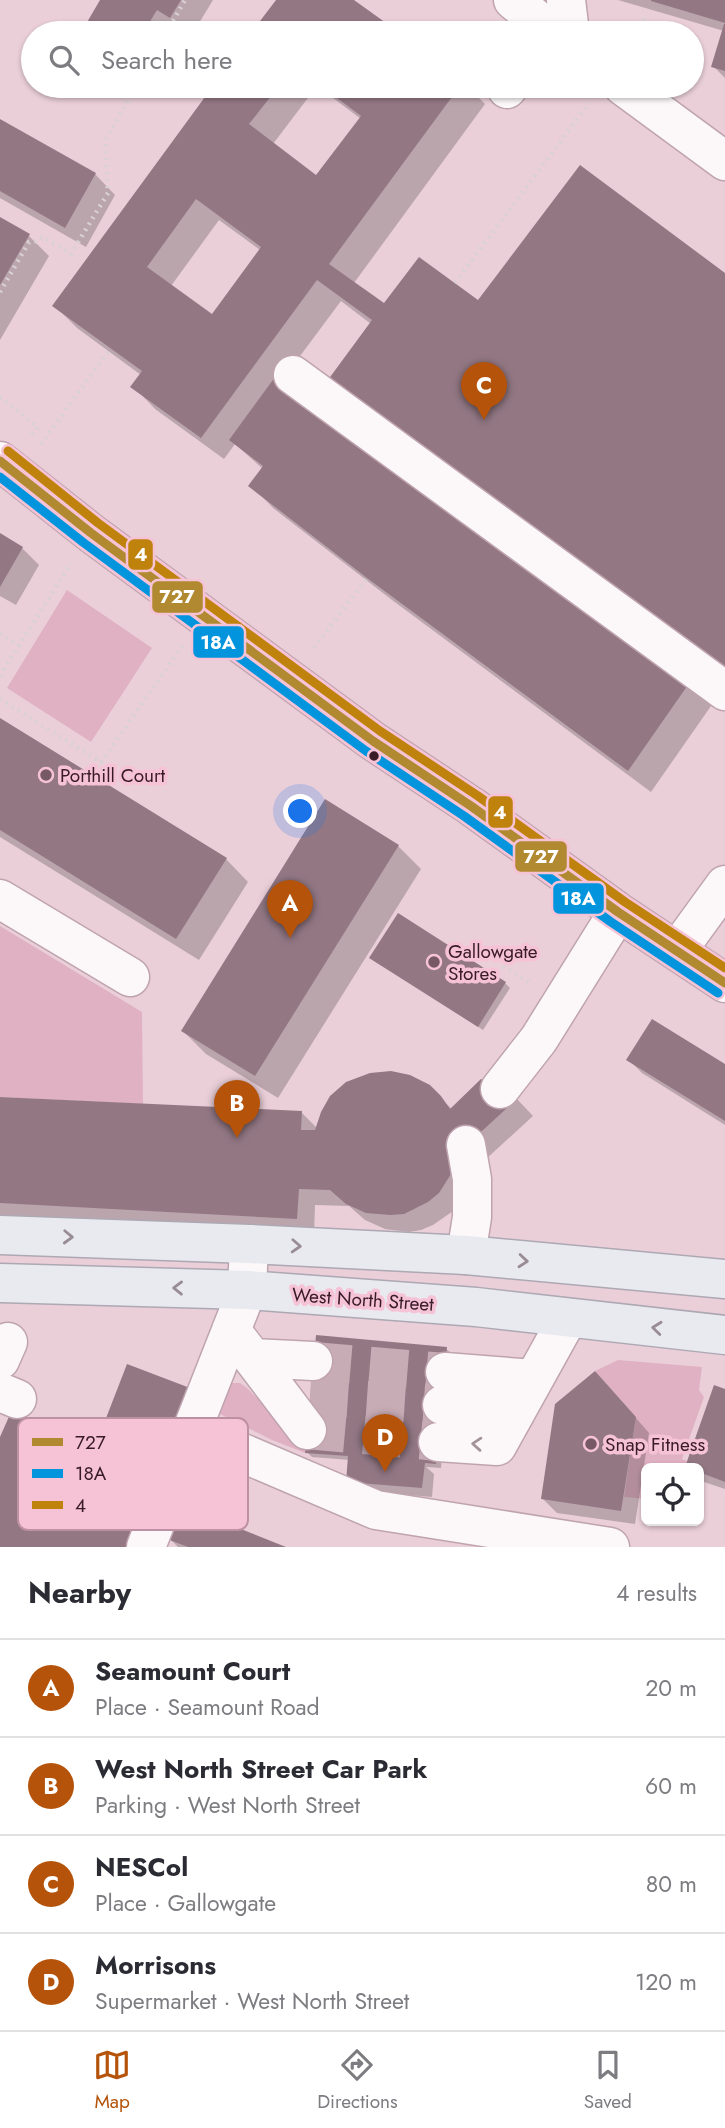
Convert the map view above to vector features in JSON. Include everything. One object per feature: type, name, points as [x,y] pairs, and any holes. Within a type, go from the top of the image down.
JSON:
[{"type":"main road","points":[[0,1235],[466,1255],[725,1279]]},
{"type":"main road","name":"West North Street","points":[[0,1283],[247,1290],[476,1307],[725,1335]]},
{"type":"street","points":[[513,0],[549,21]]},
{"type":"street","points":[[623,98],[725,161]]},
{"type":"street","points":[[293,375],[725,691]]},
{"type":"street","points":[[0,461],[91,533],[373,741],[471,806],[618,912],[725,983]]},
{"type":"street","points":[[677,951],[725,885]]},
{"type":"street","points":[[0,899],[130,977]]},
{"type":"street","points":[[500,1089],[522,1063],[548,995],[618,912]]},
{"type":"street","points":[[466,1145],[472,1179],[472,1217],[466,1255]]},
{"type":"street","points":[[199,1418],[242,1344],[249,1244]]},
{"type":"street","points":[[526,1394],[442,1406],[497,1446],[526,1394],[568,1318]]},
{"type":"street","points":[[242,1344],[310,1396]]},
{"type":"street","points":[[248,1456],[376,1510],[610,1547]]},
{"type":"street","points":[[146,1547],[153,1530]]},
{"type":"path","points":[[173,21],[185,0]]},
{"type":"path","points":[[0,292],[29,242],[43,237],[71,254],[107,193],[105,141],[129,98]]},
{"type":"path","points":[[455,283],[604,98]]},
{"type":"path","points":[[39,447],[110,349]]},
{"type":"path","points":[[0,676],[91,533]]},
{"type":"path","points":[[314,649],[367,578]]},
{"type":"path","points":[[0,634],[19,645]]},
{"type":"path","points":[[0,699],[102,762],[187,641]]},
{"type":"path","points":[[503,966],[548,995]]},
{"type":"shaded area","points":[[67,590],[152,648],[91,742],[7,688]]},
{"type":"shaded area","points":[[0,926],[142,1012],[143,1104],[0,1097]]},
{"type":"shaded area","points":[[618,1360],[702,1367],[699,1390],[704,1397],[682,1459],[686,1463],[641,1463],[641,1499],[624,1497],[636,1417],[595,1371]]},
{"type":"shaded area","points":[[228,1383],[240,1383],[283,1425],[306,1439],[305,1453],[248,1428],[248,1418],[228,1418],[210,1409]]},
{"type":"building","points":[[100,0],[181,0],[170,18],[157,10],[150,21],[88,21]]},
{"type":"building","points":[[276,0],[354,0],[383,21],[260,21]]},
{"type":"building","points":[[725,0],[725,23],[651,1]]},
{"type":"building","points":[[725,24],[725,71],[711,67]]},
{"type":"building","points":[[204,98],[270,98],[249,124],[316,175],[361,116],[337,98],[451,98],[329,264],[384,303],[419,257],[478,300],[580,165],[725,273],[725,677],[690,682],[628,771],[367,578],[248,486],[263,466],[229,440],[275,377],[311,403],[372,320],[317,280],[201,438],[130,387],[142,371],[52,306]],"holes":[[[196,199],[261,247],[212,314],[147,267]]]},
{"type":"building","points":[[0,119],[96,173],[65,228],[0,191]]},
{"type":"building","points":[[0,217],[30,234],[0,285]]},
{"type":"building","points":[[0,533],[23,547],[0,587]]},
{"type":"building","name":"Porthill Court","points":[[0,718],[227,858],[176,939],[0,830]]},
{"type":"building","points":[[325,799],[399,845],[255,1076],[181,1031]]},
{"type":"building","points":[[398,913],[506,982],[478,1027],[369,958]]},
{"type":"building","points":[[652,1019],[725,1064],[725,1121],[626,1060]]},
{"type":"building","points":[[391,1071],[410,1075],[430,1085],[450,1109],[481,1079],[518,1098],[458,1153],[451,1174],[439,1193],[404,1214],[366,1213],[346,1204],[330,1190],[299,1189],[297,1219],[0,1203],[0,1097],[302,1111],[301,1130],[315,1130],[330,1096],[346,1082],[370,1073]]},
{"type":"building","points":[[316,1335],[447,1347],[436,1464],[425,1463],[422,1488],[346,1482],[348,1456],[305,1453]]},
{"type":"building","points":[[127,1364],[190,1388],[180,1418],[106,1418]]},
{"type":"building","name":"Snap Fitness","points":[[595,1371],[636,1417],[621,1511],[541,1499],[555,1404]]},
{"type":"building","points":[[714,1385],[725,1389],[725,1482],[704,1474],[704,1463],[686,1463]]},
{"type":"building","points":[[11,1412],[27,1418],[18,1418],[18,1530],[142,1530],[136,1547],[0,1547],[0,1437]]},
{"type":"building","points":[[171,1530],[244,1530],[286,1547],[188,1547],[167,1539]]},
{"type":"tunnel","points":[[313,1361],[445,1372]]},
{"type":"tunnel","points":[[310,1396],[442,1405]]},
{"type":"tunnel","points":[[307,1430],[438,1442]]},
{"type":"transit line","name":"4","points":[[8,451],[98,523],[380,731],[478,796],[625,902],[725,968]]},
{"type":"transit line","name":"727","points":[[0,461],[91,533],[373,741],[471,806],[618,912],[725,983]]},
{"type":"transit line","name":"18A","points":[[0,477],[84,543],[366,751],[464,816],[611,922],[718,993]]},
{"type":"place","name":"NESCol","points":[[484,420]]},
{"type":"place","name":"Porthill Court","points":[[46,775]]},
{"type":"place","name":"Seamount Court","points":[[290,938]]},
{"type":"place","name":"Gallowgate Stores","points":[[434,962]]},
{"type":"place","name":"West North Street Car Park","points":[[237,1138]]},
{"type":"place","name":"Snap Fitness","points":[[591,1444]]},
{"type":"place","name":"Morrisons","points":[[385,1472]]}]
